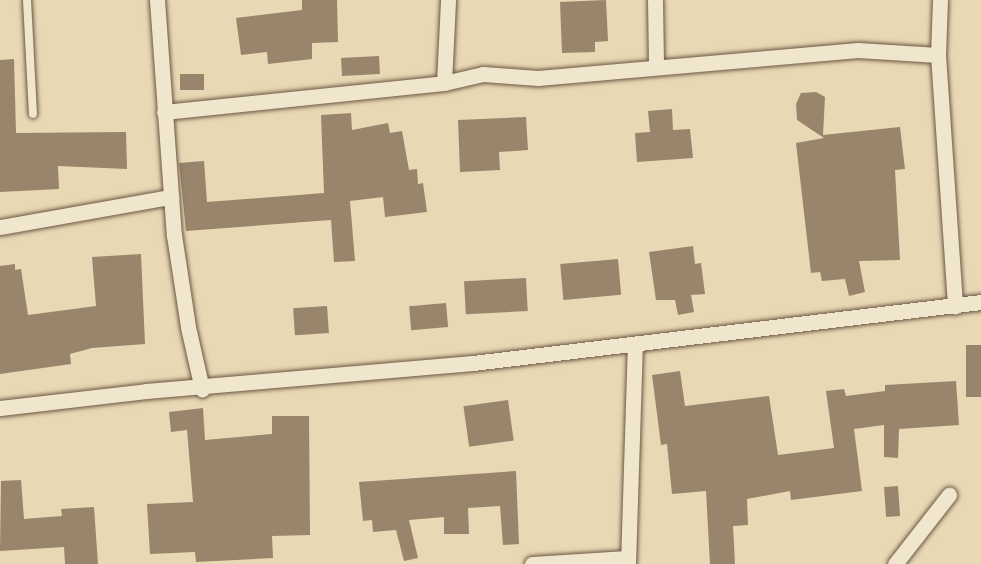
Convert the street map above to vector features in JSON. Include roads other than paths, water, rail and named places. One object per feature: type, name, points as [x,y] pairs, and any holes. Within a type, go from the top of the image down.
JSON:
[{"type":"street","points":[[157,0],[171,197],[181,287],[202,389]]},
{"type":"street","points":[[444,83],[448,0]]},
{"type":"street","points":[[655,0],[656,65]]},
{"type":"street","points":[[940,0],[938,55],[955,306]]},
{"type":"street","points":[[164,112],[444,83],[483,74],[538,78],[656,65],[858,50],[938,55]]},
{"type":"street","points":[[0,227],[171,197]]},
{"type":"street","points":[[0,408],[635,345],[981,302]]},
{"type":"street","points":[[532,564],[628,561],[635,345]]},
{"type":"street","points":[[895,564],[949,495]]},
{"type":"lane","points":[[27,0],[33,114]]}]
